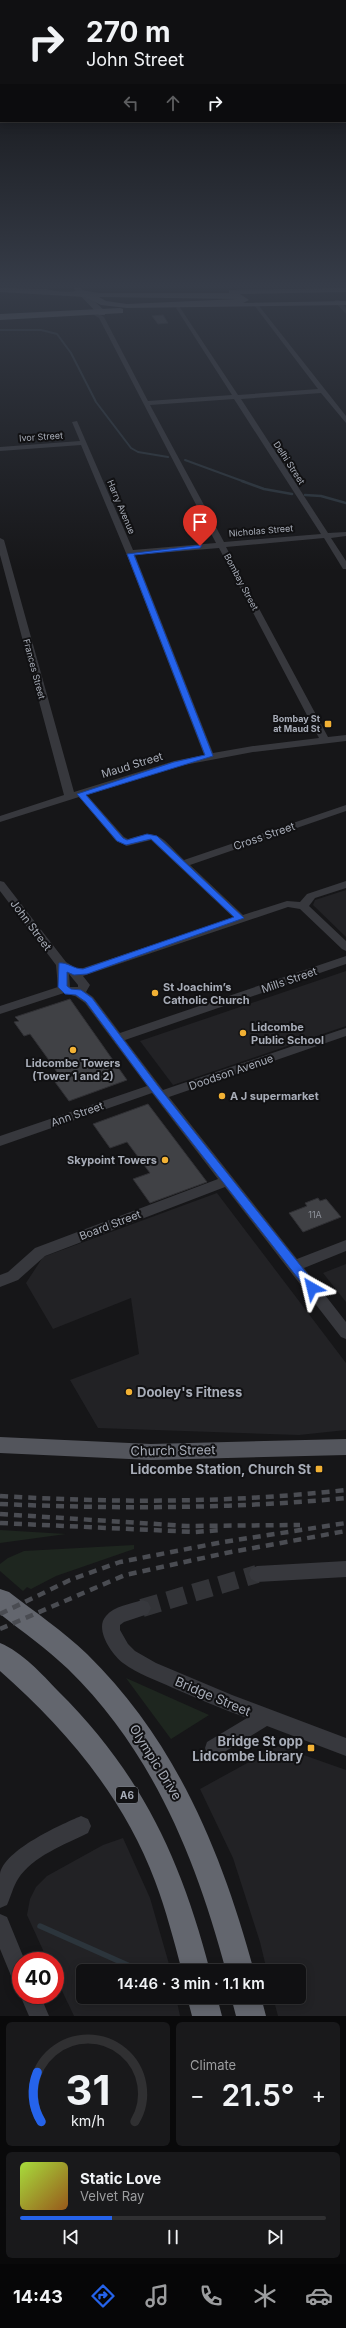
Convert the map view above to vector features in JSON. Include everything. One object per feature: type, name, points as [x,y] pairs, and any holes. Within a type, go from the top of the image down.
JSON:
[{"type":"highway","name":"Olympic Drive","points":[[0,1600],[61,1647],[95,1678],[128,1717],[159,1763],[186,1811],[206,1856],[230,1930],[238,1964]]},
{"type":"highway","name":"A6","points":[[0,1655],[31,1680],[68,1716],[99,1754],[128,1797],[160,1859],[190,1943],[194,1964]]},
{"type":"highway","points":[[204,2004],[207,2016]]},
{"type":"highway","points":[[248,2004],[251,2016]]},
{"type":"main road","name":"Church Street","points":[[0,1445],[151,1452],[346,1446]]},
{"type":"street","name":"Bombay Street","points":[[135,382],[325,740]]},
{"type":"street","name":"Delhi Street","points":[[226,382],[346,567]]},
{"type":"street","points":[[315,382],[346,422]]},
{"type":"street","points":[[146,402],[322,391]]},
{"type":"street","name":"Harry Avenue","points":[[75,422],[130,554],[209,756]]},
{"type":"street","name":"Ivor Street","points":[[0,449],[84,443]]},
{"type":"street","name":"Nicholas Street","points":[[130,554],[222,544],[346,534]]},
{"type":"street","name":"Frances Street","points":[[0,540],[70,797]]},
{"type":"street","name":"Maud Street","points":[[0,819],[177,763],[209,756],[346,738]]},
{"type":"street","points":[[81,794],[123,841],[129,842],[151,836],[240,918]]},
{"type":"street","name":"Cross Street","points":[[182,864],[346,808]]},
{"type":"street","name":"John Street","points":[[0,884],[62,965],[78,982],[89,1000],[158,1092],[346,1333]]},
{"type":"street","points":[[303,906],[311,896],[346,884]]},
{"type":"street","points":[[62,965],[64,986],[72,993],[84,972],[281,905],[303,906],[346,947]]},
{"type":"street","name":"Mills Street","points":[[117,1038],[346,960]]},
{"type":"street","points":[[0,1010],[64,986]]},
{"type":"street","name":"Doodson Avenue","points":[[158,1092],[346,1032]]},
{"type":"street","name":"Ann Street","points":[[0,1141],[158,1092]]},
{"type":"street","name":"Board Street","points":[[0,1281],[13,1276],[40,1252],[227,1181]]},
{"type":"street","points":[[295,1266],[346,1245]]},
{"type":"street","points":[[257,1574],[346,1568]]},
{"type":"street","name":"Bridge Street","points":[[142,1608],[118,1616],[111,1622],[111,1632],[129,1657],[150,1669],[266,1717],[346,1747]]},
{"type":"street","points":[[214,1748],[266,1717]]},
{"type":"street","points":[[1,1894],[7,1878],[20,1860],[33,1851],[81,1826]]},
{"type":"street","points":[[0,1924],[12,1954]]},
{"type":"street","points":[[34,2004],[39,2016]]},
{"type":"shaded area","points":[[346,890],[346,937],[313,905],[315,900]]},
{"type":"shaded area","name":"Lidcombe Public School","points":[[346,971],[346,1026],[173,1085],[140,1041]]},
{"type":"shaded area","points":[[217,1193],[346,1363],[346,1430],[299,1435],[98,1428],[70,1380],[139,1354],[131,1298],[53,1329],[26,1283],[43,1257]]},
{"type":"shaded area","points":[[346,1264],[346,1302],[323,1273]]},
{"type":"shaded area","points":[[0,1530],[66,1534],[0,1543]]},
{"type":"shaded area","points":[[134,1545],[134,1549],[56,1576],[31,1589],[27,1587],[23,1591],[0,1571],[0,1564],[8,1558],[24,1551]]},
{"type":"shaded area","points":[[126,1678],[209,1715],[171,1739]]},
{"type":"shaded area","points":[[278,1746],[346,1770],[346,2016],[278,2016],[275,2004],[306,2004],[306,1964],[265,1964],[260,1942],[233,1858],[200,1789]]},
{"type":"shaded area","points":[[123,1838],[150,1898],[169,1964],[76,1964],[76,2004],[177,2004],[180,2016],[74,2016],[64,1995],[64,1952],[44,1952],[27,1915],[30,1899],[36,1887],[47,1876],[103,1845]]},
{"type":"building","name":"Lidcombe Towers (Tower 1 and 2)","points":[[70,999],[127,1080],[69,1101],[55,1082],[62,1080],[51,1063],[30,1034],[24,1036],[14,1022],[19,1021],[15,1017]]},
{"type":"building","name":"Skypoint Towers","points":[[148,1104],[207,1182],[150,1203],[133,1179],[150,1173],[127,1142],[110,1148],[93,1124]]},
{"type":"building","points":[[318,1198],[320,1201],[326,1199],[341,1217],[303,1232],[289,1213],[307,1206],[305,1203]]},
{"type":"waterway","points":[[86,382],[96,402],[131,448],[138,452],[168,457]]},
{"type":"waterway","points":[[185,460],[245,482]]},
{"type":"waterway","points":[[242,481],[264,489],[292,494]]},
{"type":"waterway","points":[[305,495],[321,496],[346,503]]},
{"type":"waterway","points":[[40,1926],[125,1964]]},
{"type":"tunnel","points":[[142,1608],[257,1574]]},
{"type":"railway","points":[[0,1496],[130,1501],[259,1497],[346,1490]]},
{"type":"railway","points":[[0,1504],[87,1507],[173,1507],[303,1502],[346,1498]]},
{"type":"railway","points":[[0,1514],[187,1526],[300,1525]]},
{"type":"railway","points":[[0,1523],[195,1532],[222,1530]]},
{"type":"railway","points":[[0,1614],[70,1580],[120,1562],[223,1542],[346,1523]]},
{"type":"railway","points":[[0,1629],[125,1575],[226,1553],[346,1531]]},
{"type":"place","name":"Bombay St at Maud St","points":[[328,724]]},
{"type":"place","name":"St Joachim’s Catholic Church","points":[[155,993]]},
{"type":"place","name":"Lidcombe Public School","points":[[243,1033]]},
{"type":"place","name":"Lidcombe Towers (Tower 1 and 2)","points":[[73,1050]]},
{"type":"place","name":"A J supermarket","points":[[222,1096]]},
{"type":"place","name":"Skypoint Towers","points":[[165,1160]]},
{"type":"place","name":"Dooley's Fitness","points":[[129,1392]]},
{"type":"place","name":"Lidcombe Station, Church St","points":[[319,1469]]},
{"type":"place","name":"Bridge St opp Lidcombe Library","points":[[311,1748]]},
{"type":"route","points":[[200,546],[130,554],[209,756],[177,763],[81,794],[120,840],[126,843],[147,836],[154,837],[240,918],[84,972],[74,972],[62,965],[63,987],[68,992],[78,992],[89,1000],[227,1181],[312,1288]]}]
